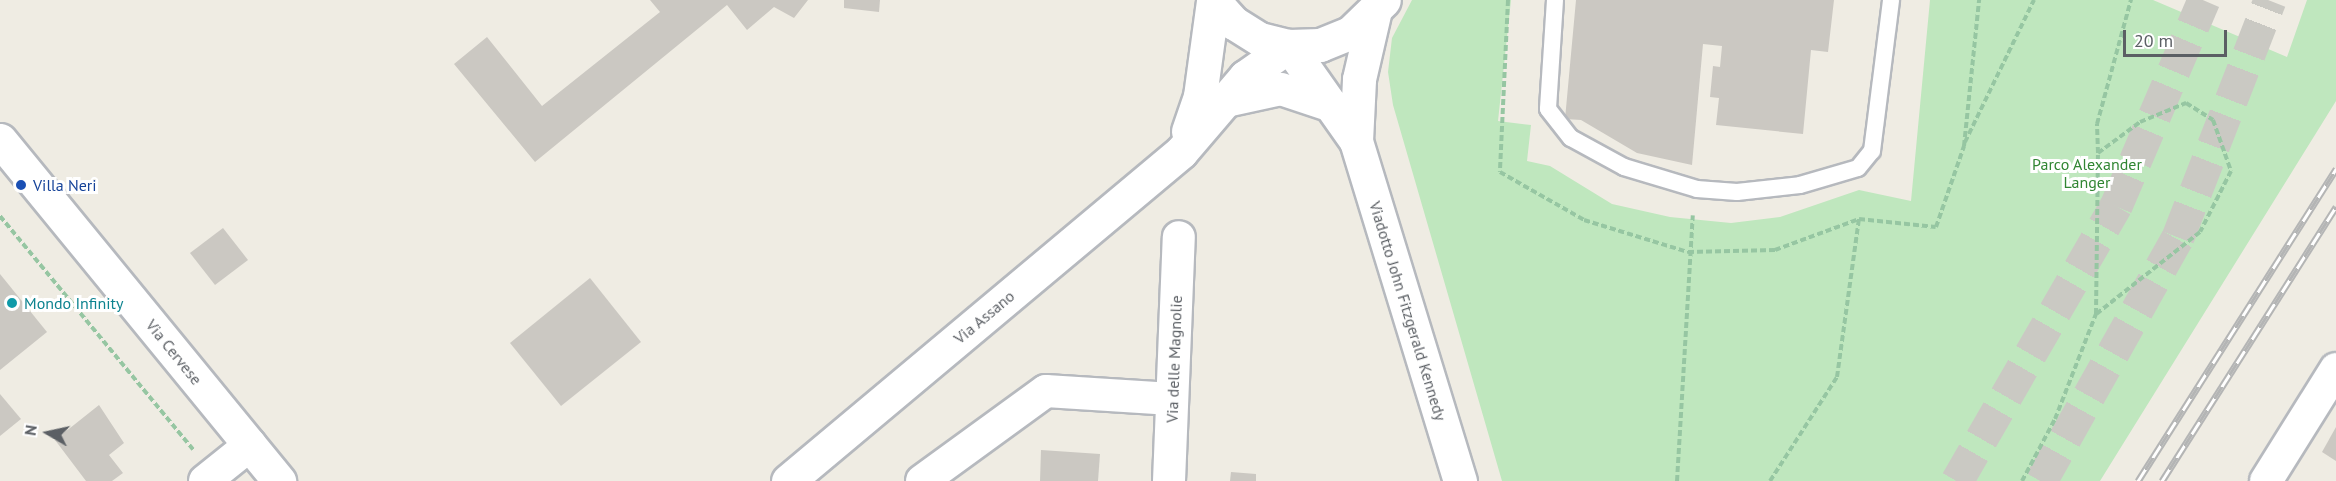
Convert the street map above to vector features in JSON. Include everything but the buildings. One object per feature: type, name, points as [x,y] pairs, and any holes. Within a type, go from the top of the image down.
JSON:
[{"type":"street","points":[[1213,0],[1234,23],[1260,39],[1289,46],[1320,45],[1350,33],[1379,7]]},
{"type":"street","points":[[1180,152],[1200,96],[1213,0]]},
{"type":"street","name":"Viadotto John Fitzgerald Kennedy","points":[[1356,141],[1362,57],[1379,7]]},
{"type":"street","name":"Via Assano","points":[[788,481],[1180,152],[1221,102],[1289,46]]},
{"type":"street","name":"Viadotto John Fitzgerald Kennedy","points":[[1289,46],[1335,107],[1356,141],[1460,481]]},
{"type":"street","points":[[1221,102],[1281,89],[1335,107]]},
{"type":"street","name":"Via Cervese","points":[[0,140],[279,481]]},
{"type":"street","name":"Via delle Magnolie","points":[[1169,481],[1179,237]]},
{"type":"street","points":[[2266,481],[2336,369]]},
{"type":"street","points":[[922,481],[1046,391],[1172,399]]},
{"type":"street","points":[[210,477],[250,445]]},
{"type":"lane","points":[[1555,0],[1548,109],[1572,138],[1624,167],[1697,189],[1737,192],[1800,184],[1858,168],[1872,151],[1891,0]]},
{"type":"path","points":[[1964,146],[1979,0]]},
{"type":"path","points":[[1770,481],[1837,376],[1859,219],[1935,227],[1964,146],[2034,0]]},
{"type":"path","points":[[2022,481],[2055,419],[2096,314],[2097,124],[2132,0]]},
{"type":"path","points":[[2096,314],[2200,232],[2231,171],[2213,120],[2186,103],[2140,122],[2098,153]]},
{"type":"path","points":[[1677,481],[1697,189]]},
{"type":"path","points":[[0,216],[210,477]]},
{"type":"green space","name":"Parco Alexander Langer","points":[[1412,0],[1511,0],[1498,121],[1531,125],[1527,161],[1550,166],[1612,204],[1670,217],[1731,223],[1780,217],[1859,190],[1911,201],[1930,0],[2153,0],[2287,57],[2307,0],[2336,0],[2336,101],[2100,481],[1502,481],[1393,105],[1388,72],[1392,38]]},
{"type":"tunnel","points":[[1957,481],[2116,206],[2204,0]]},
{"type":"tunnel","points":[[2041,481],[2178,237],[2270,0]]},
{"type":"railway","points":[[2138,481],[2336,169]]},
{"type":"railway","points":[[2162,481],[2336,207]]},
{"type":"place","name":"Villa Neri","points":[[21,185]]},
{"type":"place","name":"Mondo Infinity","points":[[12,303]]}]
